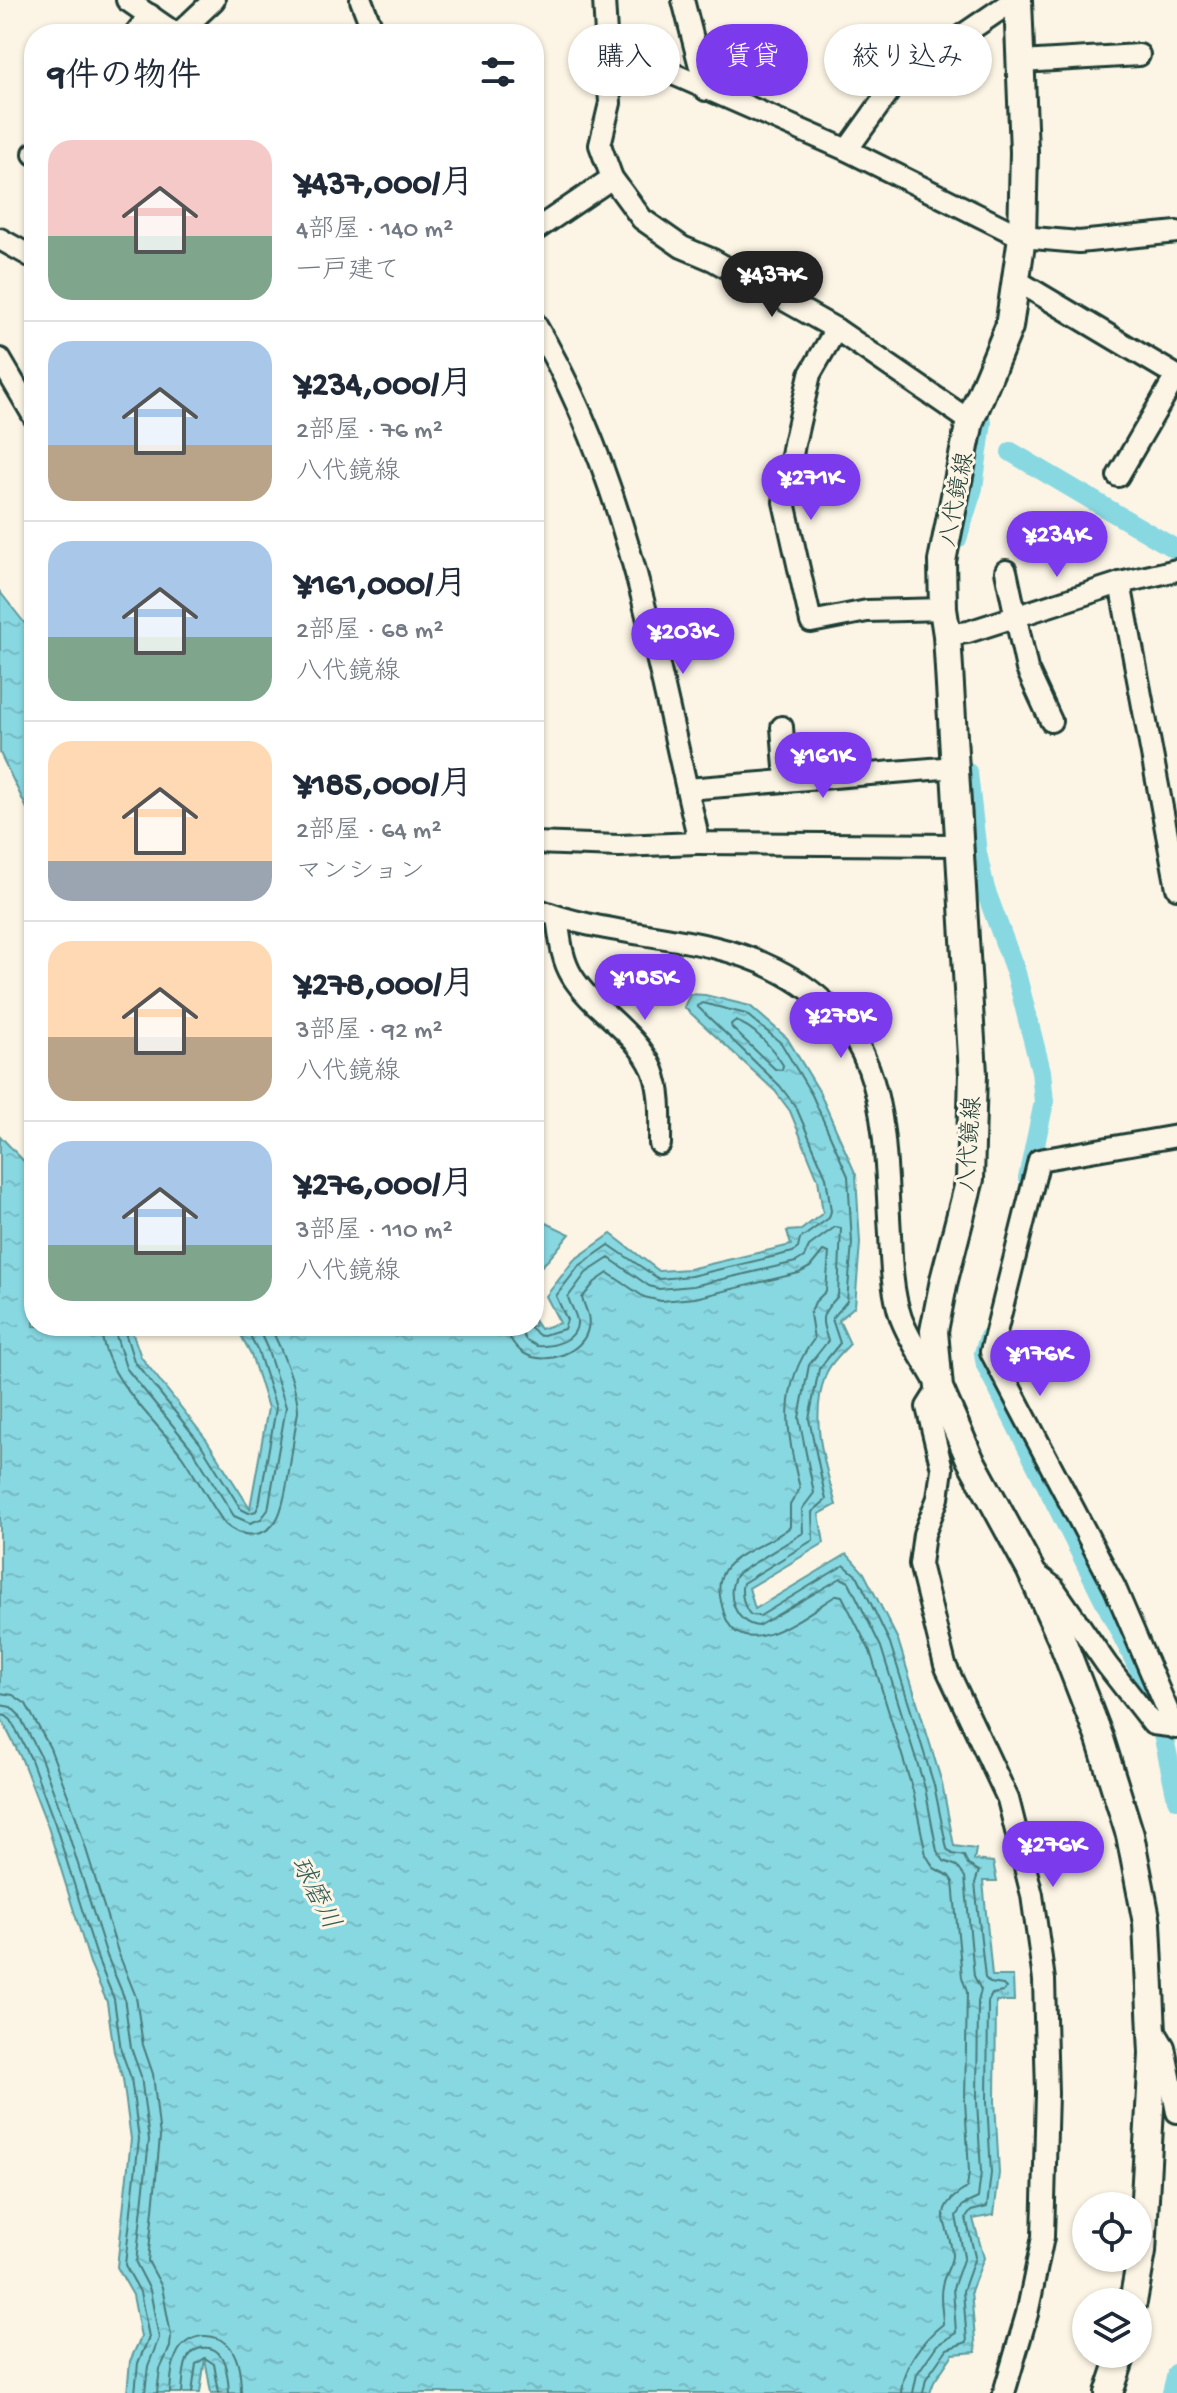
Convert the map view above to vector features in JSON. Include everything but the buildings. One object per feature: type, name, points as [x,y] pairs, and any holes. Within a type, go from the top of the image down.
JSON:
[{"type":"main road","name":"八代鏡線","points":[[1016,0],[1024,152],[1022,237],[1009,327],[970,421],[942,561],[973,1074],[970,1179],[934,1331],[939,1388],[970,1459],[1030,1569],[1061,1638],[1100,1739],[1130,1835],[1147,1923],[1153,2054],[1142,2252],[1136,2288]]},
{"type":"main road","points":[[1109,2393],[1117,2368]]},
{"type":"street","points":[[127,0],[163,24]]},
{"type":"street","points":[[188,24],[214,0]]},
{"type":"street","points":[[361,0],[370,24]]},
{"type":"street","points":[[604,0],[605,24]]},
{"type":"street","points":[[683,0],[696,51]]},
{"type":"street","points":[[847,150],[898,79],[1016,0]]},
{"type":"street","points":[[143,24],[150,15]]},
{"type":"street","points":[[1021,62],[1139,55]]},
{"type":"street","points":[[610,96],[600,145],[612,178],[642,219],[682,247],[713,260],[836,329],[970,421]]},
{"type":"street","points":[[720,96],[847,150],[1022,237],[1079,242],[1177,232]]},
{"type":"street","points":[[544,224],[612,178]]},
{"type":"street","points":[[0,239],[24,252]]},
{"type":"street","points":[[1016,280],[1177,376],[1118,476]]},
{"type":"street","points":[[836,329],[810,374],[784,502],[811,622],[867,611],[945,622],[968,632],[1120,583],[1177,570]]},
{"type":"street","points":[[544,340],[612,489],[645,601],[697,843]]},
{"type":"street","points":[[0,359],[24,400]]},
{"type":"street","points":[[1006,571],[1027,669],[1051,721]]},
{"type":"street","points":[[1120,583],[1177,888]]},
{"type":"street","points":[[782,727],[786,781]]},
{"type":"street","points":[[687,789],[955,767]]},
{"type":"street","points":[[544,843],[959,845]]},
{"type":"street","points":[[544,912],[742,956],[773,968],[813,990],[846,1025],[868,1064],[883,1117],[892,1275],[901,1319],[939,1388],[927,1407],[942,1469],[938,1498],[924,1534],[920,1564],[945,1665],[1008,1799],[1032,1895],[1044,1980],[1047,2093],[1043,2237],[1027,2314],[1004,2393]]},
{"type":"street","points":[[557,917],[562,954],[573,977],[639,1046],[653,1071],[660,1108],[660,1144]]},
{"type":"street","points":[[1176,1728],[1115,1588],[991,1352],[1039,1160],[1177,1136]]},
{"type":"street","points":[[1030,1569],[1053,1587],[1153,1724],[1176,1728]]},
{"type":"street","points":[[1151,2025],[1164,2047],[1177,2112]]},
{"type":"water","points":[[0,592],[24,622],[24,802],[0,753]]},
{"type":"water","name":"球磨川","points":[[690,994],[750,1006],[787,1038],[819,1091],[856,1175],[860,1243],[855,1306],[839,1320],[850,1344],[828,1370],[819,1407],[820,1440],[836,1505],[819,1514],[824,1543],[749,1588],[755,1609],[847,1554],[864,1573],[898,1640],[942,1783],[954,1846],[976,1849],[974,1860],[993,1862],[997,1881],[983,1881],[992,1976],[1013,1976],[1014,2001],[996,2001],[995,2101],[999,2173],[994,2215],[973,2219],[984,2258],[971,2291],[976,2352],[953,2354],[930,2393],[211,2393],[205,2358],[200,2393],[127,2393],[130,2361],[141,2337],[133,2295],[117,2267],[131,2139],[123,2079],[114,2052],[107,2002],[90,1963],[48,1827],[22,1760],[0,1716],[0,1136],[24,1161],[24,1336],[134,1336],[141,1357],[206,1439],[250,1508],[268,1408],[251,1354],[241,1336],[544,1336],[544,1328],[560,1323],[546,1296],[574,1260],[611,1234],[659,1271],[689,1269],[791,1245],[787,1231],[801,1230],[823,1213],[818,1179],[790,1111],[775,1091],[684,1007]]},
{"type":"water","points":[[544,1222],[570,1234],[544,1264]]},
{"type":"waterway","points":[[957,539],[973,488],[982,422]]},
{"type":"waterway","points":[[1011,452],[1177,550]]},
{"type":"waterway","points":[[968,773],[977,853],[985,889],[1016,973],[1041,1071],[1044,1102],[1028,1178]]},
{"type":"waterway","points":[[989,1337],[984,1353],[986,1365],[1147,1685],[1160,1719]]},
{"type":"waterway","points":[[1163,1734],[1177,1799]]},
{"type":"waterway","points":[[1172,2393],[1177,2373]]}]
